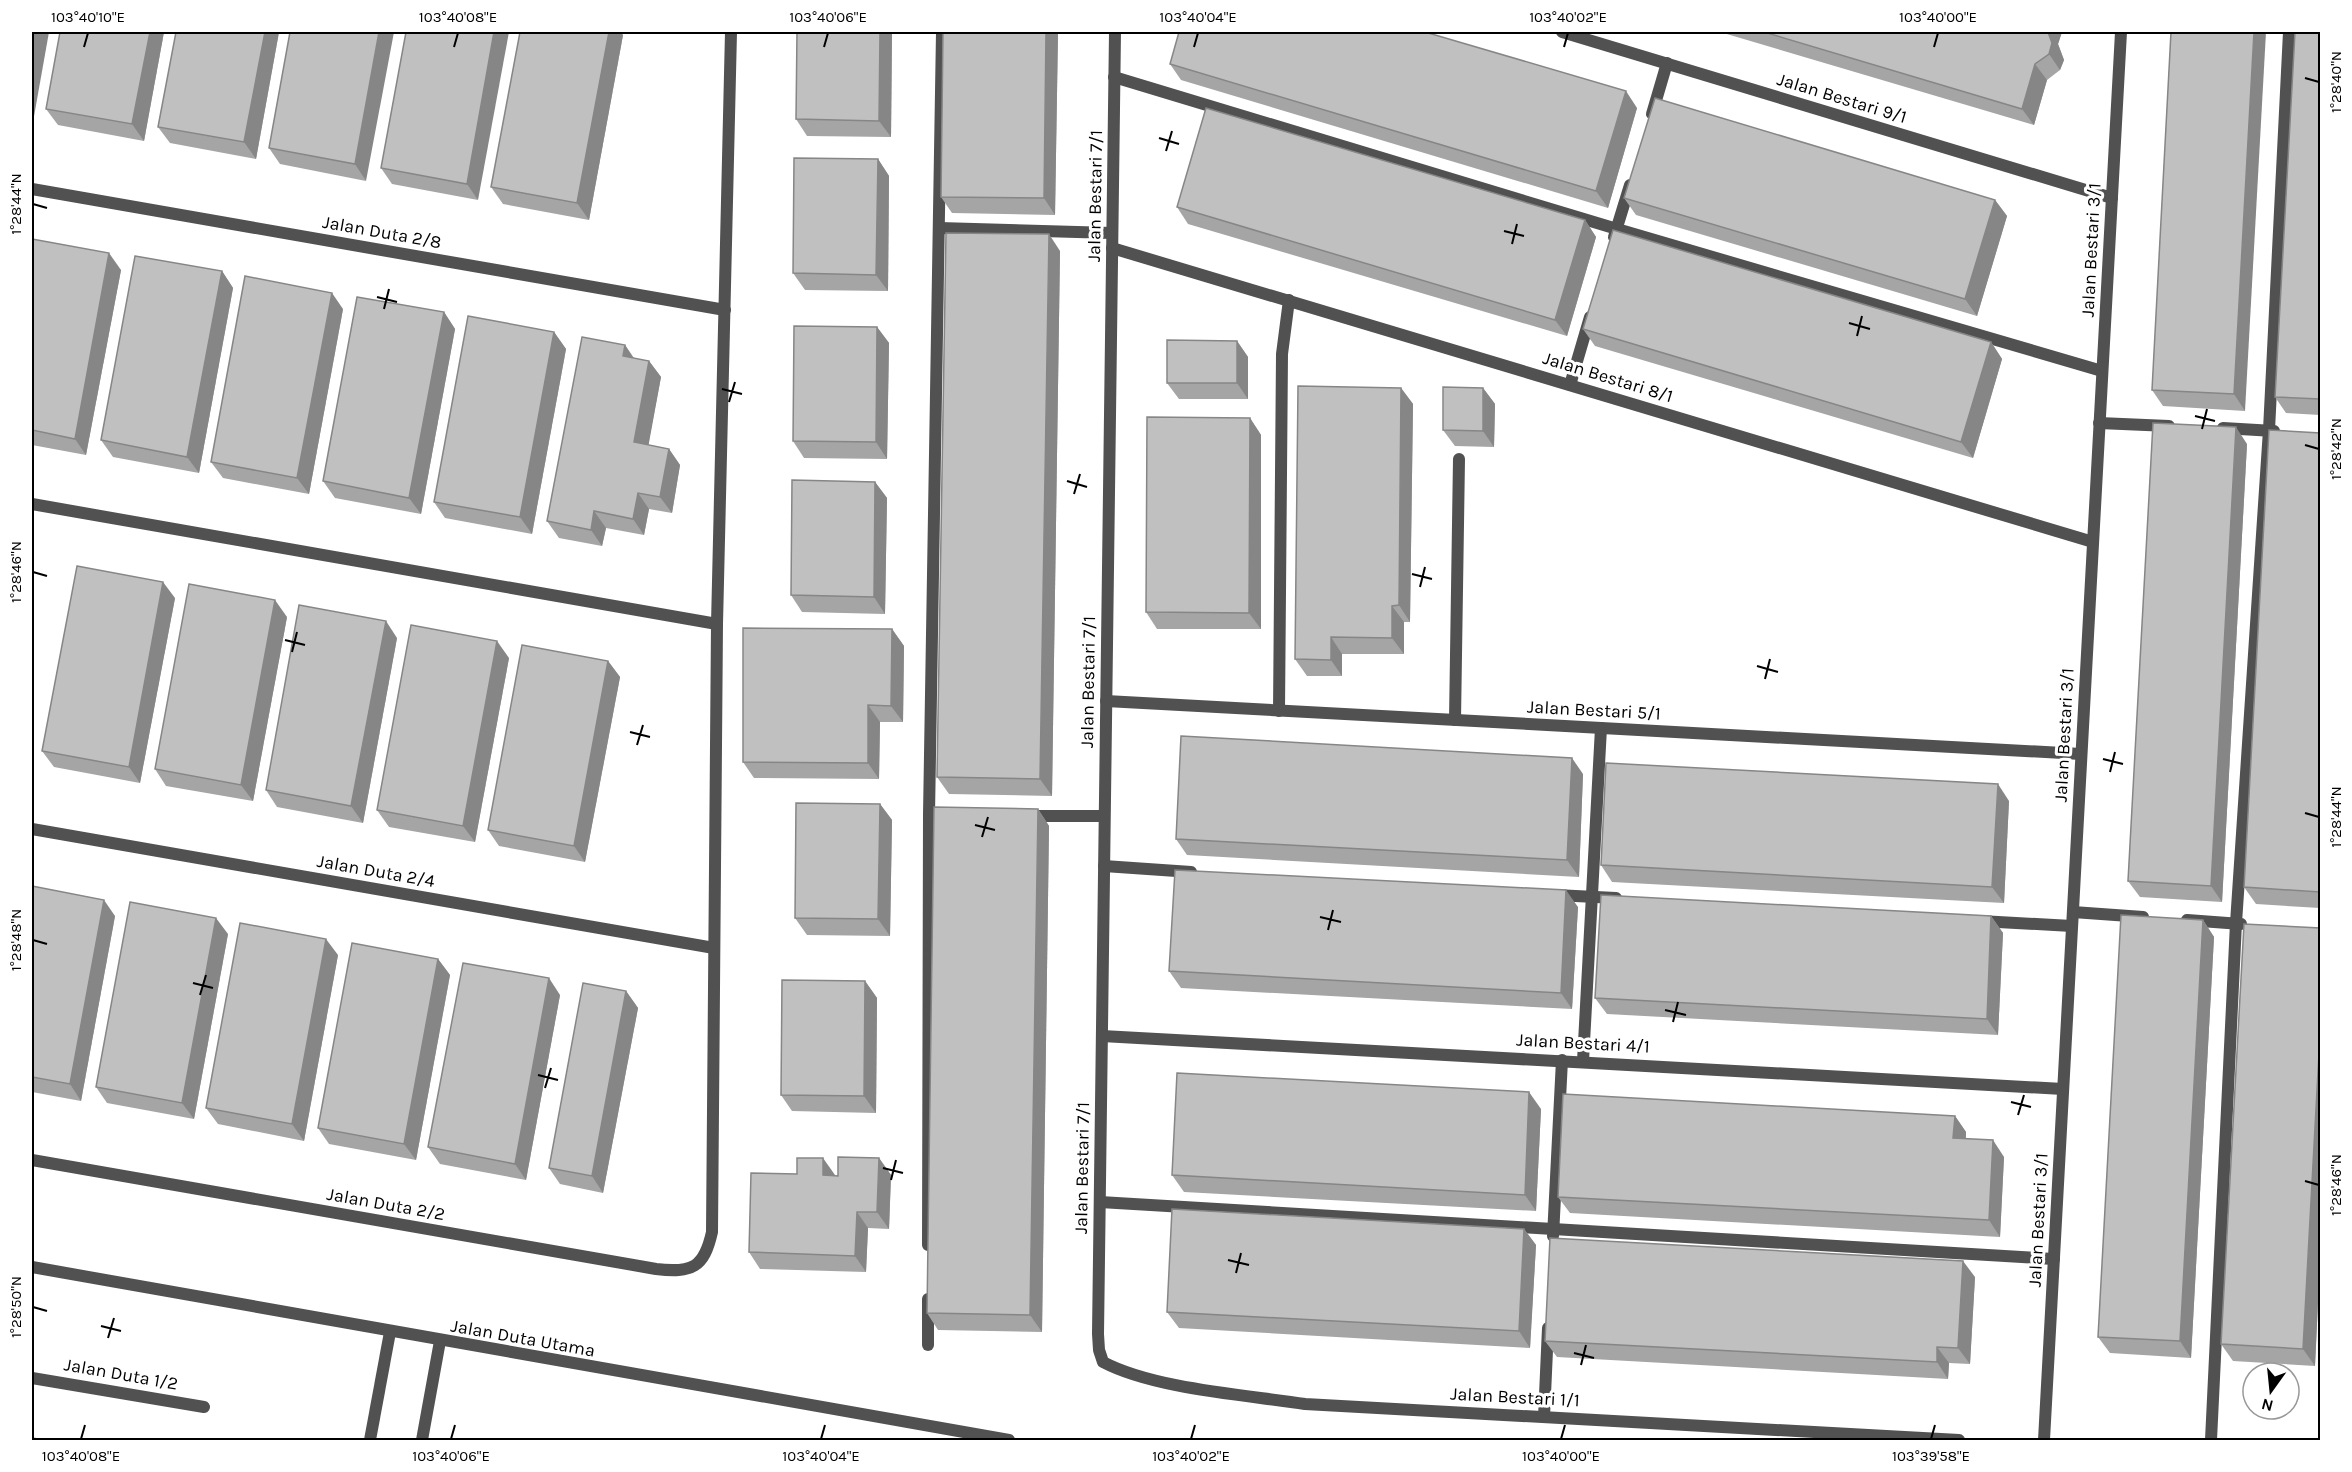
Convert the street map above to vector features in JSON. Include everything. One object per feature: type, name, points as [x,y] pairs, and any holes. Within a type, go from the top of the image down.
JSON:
[{"type":"street","points":[[714,948],[717,624],[731,32]]},
{"type":"street","points":[[928,1262],[935,815],[942,32]]},
{"type":"street","name":"Jalan Bestari 7/1","points":[[1098,1334],[1115,32]]},
{"type":"street","name":"Jalan Bestari 9/1","points":[[1562,32],[1577,34],[2112,198]]},
{"type":"street","name":"Jalan Bestari 3/1","points":[[2044,1440],[2121,32]]},
{"type":"street","points":[[2211,1440],[2236,923],[2269,430],[2289,32]]},
{"type":"street","points":[[1647,130],[1667,63]]},
{"type":"street","points":[[1114,77],[1617,229],[2102,370]]},
{"type":"street","points":[[1610,251],[1634,174]]},
{"type":"street","name":"Jalan Duta 2/8","points":[[32,189],[725,310]]},
{"type":"street","points":[[939,228],[1112,233]]},
{"type":"street","name":"Jalan Bestari 8/1","points":[[1112,248],[2093,542]]},
{"type":"street","points":[[1279,711],[1282,354],[1289,300]]},
{"type":"street","points":[[1570,385],[1593,307]]},
{"type":"street","points":[[2099,423],[2178,426]]},
{"type":"street","points":[[2212,428],[2289,431]]},
{"type":"street","points":[[1455,720],[1459,459]]},
{"type":"street","points":[[32,504],[717,624]]},
{"type":"street","name":"Jalan Bestari 5/1","points":[[1106,701],[2081,754]]},
{"type":"street","points":[[1583,1061],[1601,728]]},
{"type":"street","points":[[1011,815],[1104,816]]},
{"type":"street","name":"Jalan Duta 2/4","points":[[32,829],[714,948]]},
{"type":"street","points":[[1104,866],[1199,872]]},
{"type":"street","points":[[1545,894],[1628,899]]},
{"type":"street","points":[[2073,912],[2154,918]]},
{"type":"street","points":[[2178,919],[2257,925]]},
{"type":"street","points":[[1967,920],[2072,926]]},
{"type":"street","name":"Jalan Duta 2/2","points":[[32,1160],[656,1269],[678,1271],[698,1265],[708,1251],[712,1232],[714,948]]},
{"type":"street","name":"Jalan Bestari 4/1","points":[[1102,1035],[2063,1089]]},
{"type":"street","points":[[1552,1253],[1562,1060]]},
{"type":"street","points":[[1100,1202],[2054,1259]]},
{"type":"street","name":"Jalan Duta Utama","points":[[32,1267],[1009,1440]]},
{"type":"street","points":[[928,1286],[928,1345]]},
{"type":"street","points":[[1544,1417],[1549,1311]]},
{"type":"street","points":[[370,1440],[390,1332]]},
{"type":"street","name":"Jalan Bestari 1/1","points":[[1098,1334],[1099,1350],[1103,1362],[1119,1370],[1217,1391],[1305,1404],[1959,1440]]},
{"type":"street","points":[[422,1440],[440,1341]]},
{"type":"street","name":"Jalan Duta 1/2","points":[[32,1377],[204,1407]]},
{"type":"building","points":[[32,32],[35,32],[32,48]]},
{"type":"building","points":[[60,32],[150,32],[132,124],[46,109]]},
{"type":"building","points":[[176,32],[265,32],[244,142],[158,127]]},
{"type":"building","points":[[290,32],[379,32],[355,164],[269,148]]},
{"type":"building","points":[[406,32],[494,32],[467,184],[381,168]]},
{"type":"building","points":[[520,32],[609,32],[577,203],[491,187]]},
{"type":"building","points":[[797,32],[880,32],[879,121],[796,119]]},
{"type":"building","points":[[943,32],[1046,32],[1044,198],[941,197]]},
{"type":"building","points":[[1179,32],[1425,32],[1626,91],[1596,191],[1170,64]]},
{"type":"building","points":[[1764,32],[2048,32],[2052,43],[2049,54],[2035,64],[2022,109]]},
{"type":"building","points":[[2171,32],[2254,32],[2234,394],[2152,390]]},
{"type":"building","points":[[2295,32],[2320,32],[2320,399],[2275,397]]},
{"type":"building","points":[[1655,98],[1995,200],[1965,299],[1624,198]]},
{"type":"building","points":[[1206,108],[1585,220],[1555,320],[1177,207]]},
{"type":"building","points":[[794,158],[878,159],[876,275],[793,273]]},
{"type":"building","points":[[1613,230],[1991,342],[1961,442],[1583,329]]},
{"type":"building","points":[[946,233],[1049,234],[1040,779],[937,777]]},
{"type":"building","points":[[32,239],[109,253],[75,439],[32,430]]},
{"type":"building","points":[[135,256],[222,271],[187,457],[101,440]]},
{"type":"building","points":[[245,276],[332,293],[297,478],[211,462]]},
{"type":"building","points":[[357,297],[444,312],[409,498],[323,481]]},
{"type":"building","points":[[468,316],[554,332],[520,517],[434,502]]},
{"type":"building","points":[[794,326],[877,327],[876,442],[793,441]]},
{"type":"building","points":[[582,337],[625,345],[623,356],[649,361],[634,442],[669,449],[660,497],[638,493],[633,519],[594,511],[591,530],[547,521]]},
{"type":"building","points":[[1167,340],[1237,341],[1237,383],[1167,383]]},
{"type":"building","points":[[1298,386],[1401,388],[1399,605],[1392,606],[1392,638],[1331,637],[1331,660],[1295,659]]},
{"type":"building","points":[[1443,387],[1483,388],[1483,431],[1443,430]]},
{"type":"building","points":[[1147,417],[1250,418],[1249,613],[1146,612]]},
{"type":"building","points":[[2153,423],[2236,427],[2211,886],[2128,881]]},
{"type":"building","points":[[2269,430],[2320,433],[2320,892],[2244,887]]},
{"type":"building","points":[[792,480],[875,482],[874,597],[791,595]]},
{"type":"building","points":[[77,566],[163,582],[129,767],[42,751]]},
{"type":"building","points":[[189,584],[275,600],[241,785],[155,769]]},
{"type":"building","points":[[299,605],[386,621],[351,806],[266,790]]},
{"type":"building","points":[[411,625],[497,641],[463,826],[377,810]]},
{"type":"building","points":[[743,628],[892,629],[891,706],[868,705],[868,763],[743,762]]},
{"type":"building","points":[[522,645],[608,661],[574,846],[488,830]]},
{"type":"building","points":[[1181,736],[1572,758],[1567,860],[1176,839]]},
{"type":"building","points":[[1606,763],[1998,784],[1992,887],[1601,865]]},
{"type":"building","points":[[796,803],[880,804],[878,919],[795,918]]},
{"type":"building","points":[[934,807],[1038,809],[1030,1315],[927,1313]]},
{"type":"building","points":[[1175,870],[1566,890],[1561,993],[1169,971]]},
{"type":"building","points":[[32,886],[104,900],[70,1084],[32,1077]]},
{"type":"building","points":[[1601,895],[1991,916],[1987,1019],[1595,998]]},
{"type":"building","points":[[130,902],[216,918],[182,1103],[96,1087]]},
{"type":"building","points":[[2121,915],[2203,920],[2180,1341],[2098,1337]]},
{"type":"building","points":[[240,923],[326,939],[292,1124],[206,1108]]},
{"type":"building","points":[[2244,924],[2320,928],[2320,1035],[2303,1349],[2221,1344]]},
{"type":"building","points":[[352,943],[438,959],[404,1144],[318,1128]]},
{"type":"building","points":[[463,963],[549,978],[515,1164],[428,1147]]},
{"type":"building","points":[[782,980],[865,981],[864,1096],[781,1095]]},
{"type":"building","points":[[583,983],[626,991],[592,1176],[549,1168]]},
{"type":"building","points":[[1177,1073],[1529,1092],[1525,1195],[1172,1175]]},
{"type":"building","points":[[1563,1094],[1955,1116],[1953,1138],[1993,1140],[1989,1220],[1558,1197]]},
{"type":"building","points":[[838,1157],[879,1158],[877,1212],[857,1212],[855,1256],[749,1252],[751,1173],[797,1174],[797,1158],[823,1158],[823,1175],[838,1176]]},
{"type":"building","points":[[1172,1209],[1524,1229],[1519,1331],[1167,1312]]},
{"type":"building","points":[[1550,1238],[1963,1261],[1958,1348],[1937,1347],[1937,1362],[1545,1341]]}]
